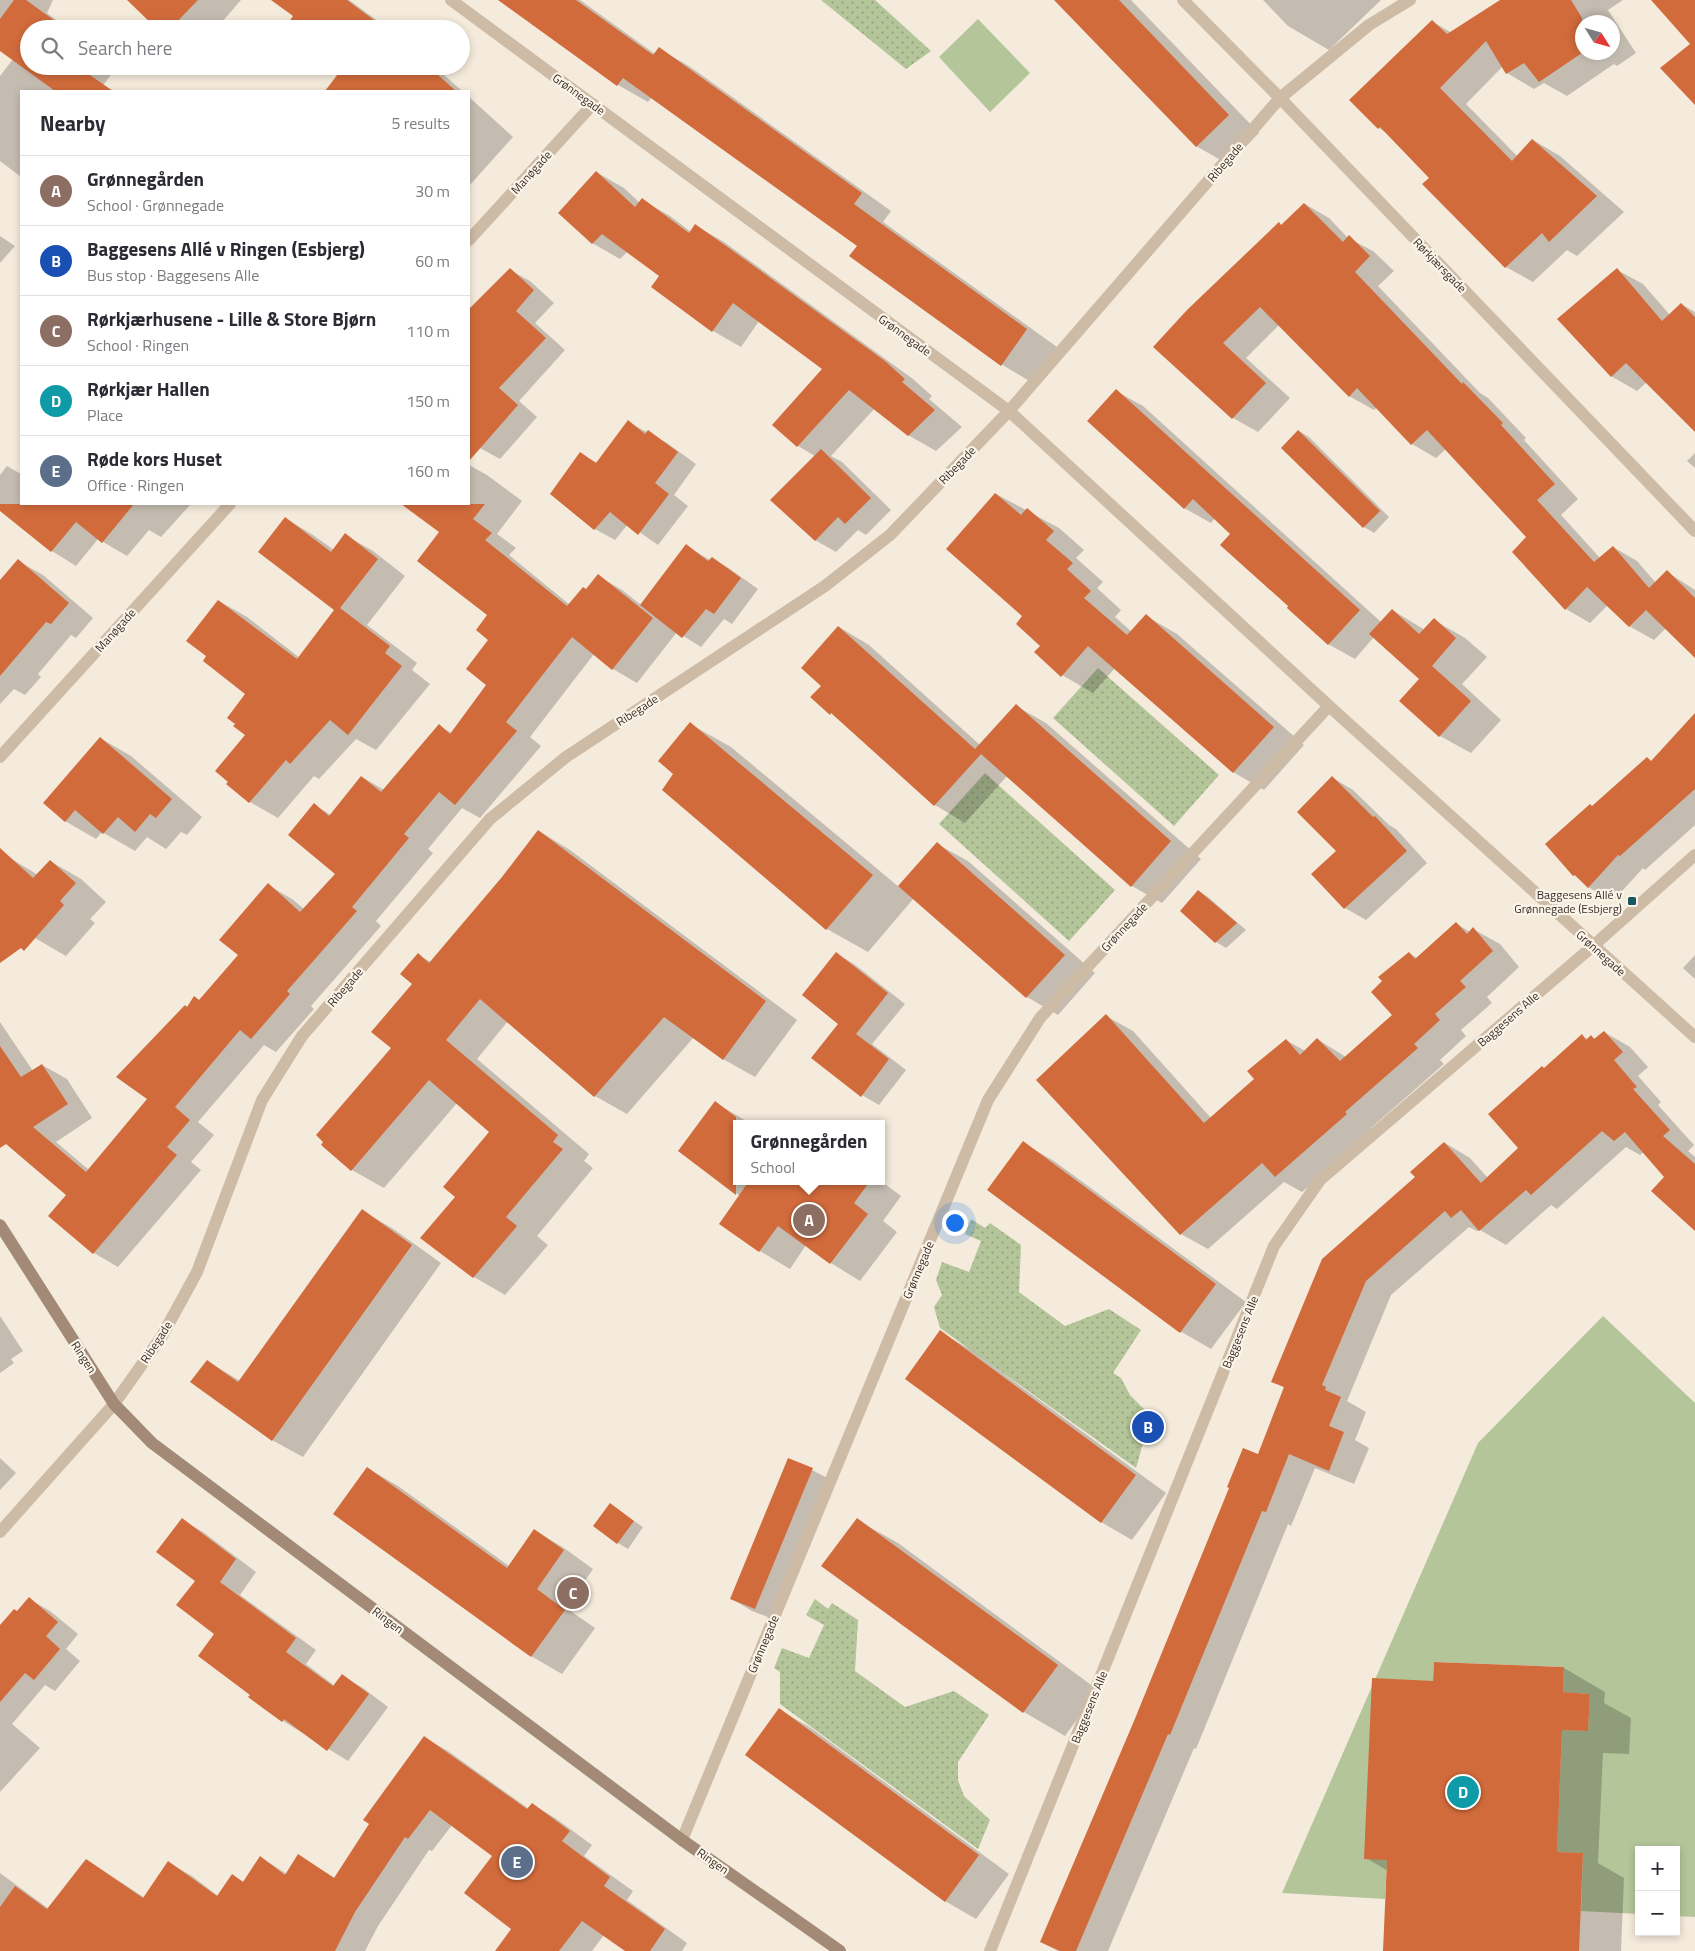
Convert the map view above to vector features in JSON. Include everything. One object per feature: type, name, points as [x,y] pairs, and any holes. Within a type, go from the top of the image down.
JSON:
[{"type":"street","name":"Grønnegade","points":[[451,0],[1009,411],[1329,706],[1695,1037]]},
{"type":"street","name":"Rørkjærsgade","points":[[1183,0],[1280,98],[1695,531]]},
{"type":"street","name":"Ribegade","points":[[0,1532],[114,1404],[162,1336],[197,1272],[262,1100],[302,1036],[490,819],[566,757],[825,586],[890,535],[1009,411],[1280,98],[1369,25],[1410,0]]},
{"type":"street","name":"Manøgade","points":[[470,239],[593,104]]},
{"type":"street","name":"Manøgade","points":[[0,757],[229,505]]},
{"type":"street","name":"Grønnegade","points":[[682,1840],[988,1100],[1040,1018],[1329,706]]},
{"type":"street","name":"Baggesens Alle","points":[[990,1951],[1274,1246],[1320,1180],[1593,946],[1695,855]]},
{"type":"street","name":"Ringen","points":[[0,1225],[114,1404],[152,1443],[682,1840],[840,1951]]},
{"type":"green space","points":[[821,0],[875,0],[931,51],[906,69]]},
{"type":"green space","points":[[978,19],[1030,73],[990,112],[939,57]]},
{"type":"green space","points":[[1098,668],[1219,775],[1174,826],[1053,718]]},
{"type":"green space","points":[[985,773],[1115,890],[1069,941],[939,824]]},
{"type":"green space","points":[[971,1219],[985,1228],[990,1223],[1021,1245],[1019,1292],[1065,1326],[1109,1309],[1141,1330],[1113,1373],[1121,1378],[1130,1395],[1145,1410],[1132,1437],[1143,1443],[1136,1468],[940,1328],[934,1307],[942,1295],[936,1280],[942,1262],[969,1272],[981,1241],[965,1234]]},
{"type":"green space","points":[[1603,1316],[1695,1403],[1695,1917],[1680,1916],[1680,1846],[1635,1846],[1635,1914],[1581,1911],[1583,1853],[1557,1852],[1562,1730],[1588,1731],[1590,1694],[1563,1692],[1564,1667],[1434,1662],[1433,1681],[1387,1860],[1385,1899],[1282,1893],[1478,1443]]},
{"type":"green space","points":[[815,1599],[828,1609],[832,1603],[858,1620],[855,1671],[905,1707],[954,1691],[989,1715],[958,1762],[958,1780],[964,1796],[990,1820],[978,1849],[780,1704],[780,1672],[774,1668],[782,1648],[809,1658],[824,1625],[806,1615]]},
{"type":"building","points":[[14,0],[26,0],[54,20],[20,20],[20,66],[0,51],[0,19]]},
{"type":"building","points":[[127,0],[198,0],[179,20],[148,20]]},
{"type":"building","points":[[271,0],[347,0],[374,20],[290,20],[293,16]]},
{"type":"building","points":[[498,0],[576,0],[653,55],[659,47],[862,193],[854,204],[1027,329],[1001,366],[849,256],[857,246],[623,78],[617,86]]},
{"type":"building","points":[[1054,0],[1119,0],[1229,115],[1196,147]]},
{"type":"building","points":[[1500,0],[1571,0],[1580,15],[1575,15],[1575,58],[1539,82],[1524,63],[1506,74],[1486,41],[1440,88],[1512,161],[1532,139],[1597,196],[1549,242],[1542,233],[1505,268],[1422,184],[1429,178],[1380,127],[1378,129],[1349,100],[1432,20],[1447,34]]},
{"type":"building","points":[[1651,0],[1695,0],[1695,105],[1660,68],[1690,44]]},
{"type":"building","points":[[33,75],[90,75],[112,90],[54,90]]},
{"type":"building","points":[[337,75],[438,75],[455,90],[326,90]]},
{"type":"building","points":[[596,171],[635,207],[642,198],[689,233],[695,224],[885,361],[905,379],[902,382],[935,410],[908,436],[849,390],[797,447],[772,425],[822,369],[733,303],[712,332],[651,287],[659,276],[602,234],[592,244],[558,213]]},
{"type":"building","points":[[1304,203],[1343,242],[1349,235],[1370,256],[1355,272],[1462,384],[1463,382],[1503,423],[1501,425],[1555,484],[1537,500],[1594,562],[1613,546],[1649,588],[1667,570],[1695,598],[1695,658],[1646,610],[1629,627],[1587,587],[1565,610],[1512,552],[1526,537],[1427,430],[1411,445],[1357,388],[1349,397],[1260,307],[1223,343],[1266,383],[1232,419],[1153,347],[1187,310],[1279,222],[1281,225]]},
{"type":"building","points":[[510,268],[534,290],[516,311],[546,338],[499,388],[518,405],[470,460],[470,308]]},
{"type":"building","points":[[1617,268],[1662,321],[1681,303],[1695,317],[1695,432],[1626,363],[1611,377],[1557,319]]},
{"type":"building","points":[[1116,389],[1360,610],[1328,645],[1220,545],[1230,534],[1193,499],[1184,509],[1087,421]]},
{"type":"building","points":[[628,420],[645,434],[648,430],[678,452],[655,483],[669,494],[638,535],[610,512],[594,530],[550,494],[580,452],[596,463]]},
{"type":"building","points":[[1298,430],[1380,511],[1363,528],[1281,448]]},
{"type":"building","points":[[821,449],[871,498],[845,524],[838,517],[815,541],[770,500]]},
{"type":"building","points":[[995,493],[1021,515],[1027,508],[1054,531],[1046,540],[1073,563],[1067,569],[1091,591],[1084,598],[1127,635],[1146,614],[1274,727],[1233,773],[1088,646],[1061,677],[1034,652],[1040,646],[1016,624],[1022,616],[946,549]]},
{"type":"building","points":[[0,504],[133,505],[102,543],[76,522],[51,552],[0,511]]},
{"type":"building","points":[[485,504],[473,519],[492,533],[485,540],[567,606],[583,587],[586,589],[598,574],[653,618],[612,670],[572,637],[506,722],[517,731],[455,805],[439,792],[404,834],[409,838],[352,907],[357,911],[287,991],[290,994],[251,1039],[240,1030],[175,1107],[190,1120],[167,1147],[177,1155],[93,1254],[48,1216],[66,1195],[6,1144],[0,1148],[0,1046],[21,1077],[42,1064],[68,1104],[33,1127],[86,1172],[147,1099],[116,1077],[185,1005],[187,1007],[194,996],[199,1000],[238,955],[219,940],[268,883],[300,912],[335,874],[288,835],[314,803],[329,816],[361,776],[381,792],[439,724],[450,734],[486,685],[466,669],[488,640],[476,630],[487,615],[417,561],[439,532],[402,505]]},
{"type":"building","points":[[285,517],[331,552],[345,533],[378,559],[340,608],[390,646],[385,653],[402,666],[348,735],[330,720],[290,764],[286,760],[249,803],[226,784],[228,782],[215,771],[245,735],[233,726],[235,724],[227,718],[245,694],[203,661],[206,656],[186,641],[218,600],[297,659],[334,610],[258,552]]},
{"type":"building","points":[[686,544],[708,561],[712,557],[741,578],[714,614],[706,609],[682,638],[640,605]]},
{"type":"building","points":[[18,559],[69,603],[51,624],[46,622],[0,676],[0,580]]},
{"type":"building","points":[[1392,609],[1419,634],[1434,618],[1456,638],[1432,666],[1471,701],[1439,737],[1399,701],[1419,679],[1369,634]]},
{"type":"building","points":[[838,626],[975,749],[1016,704],[1171,841],[1131,887],[981,754],[934,806],[831,713],[830,715],[810,697],[821,686],[801,668]]},
{"type":"building","points":[[1695,713],[1695,789],[1620,856],[1618,855],[1588,888],[1575,875],[1573,876],[1545,844],[1590,804],[1592,806],[1647,757],[1651,761]]},
{"type":"building","points":[[690,722],[873,875],[826,930],[662,790],[673,774],[658,761]]},
{"type":"building","points":[[100,737],[172,799],[156,818],[150,814],[135,832],[118,817],[103,834],[75,810],[65,822],[43,803]]},
{"type":"building","points":[[1332,776],[1373,817],[1375,816],[1407,851],[1344,909],[1311,874],[1336,851],[1297,812]]},
{"type":"building","points":[[538,830],[766,1001],[723,1060],[664,1017],[594,1097],[480,999],[446,1040],[558,1135],[553,1142],[563,1149],[506,1217],[517,1226],[473,1278],[420,1238],[455,1197],[443,1187],[489,1132],[429,1080],[351,1171],[321,1145],[323,1142],[316,1135],[391,1048],[371,1032],[412,984],[400,974],[418,953],[429,963],[502,877]]},
{"type":"building","points":[[937,842],[1065,955],[1026,998],[898,886]]},
{"type":"building","points":[[0,848],[33,878],[50,860],[76,883],[60,901],[64,905],[24,951],[21,948],[0,963]]},
{"type":"building","points":[[1198,890],[1237,923],[1215,943],[1180,911]]},
{"type":"building","points":[[1456,922],[1467,934],[1473,927],[1493,951],[1460,981],[1466,987],[1435,1014],[1440,1020],[1414,1044],[1418,1048],[1275,1177],[1262,1163],[1180,1235],[1036,1080],[1106,1014],[1204,1123],[1254,1079],[1247,1071],[1286,1039],[1300,1055],[1317,1038],[1340,1061],[1392,1015],[1371,992],[1382,981],[1378,977],[1409,952],[1415,959]]},
{"type":"building","points":[[836,952],[888,993],[856,1034],[889,1059],[861,1097],[811,1058],[838,1024],[802,995]]},
{"type":"building","points":[[1604,1031],[1623,1052],[1614,1060],[1637,1087],[1633,1089],[1670,1130],[1663,1136],[1695,1164],[1695,1231],[1651,1191],[1664,1177],[1625,1132],[1614,1141],[1602,1131],[1531,1195],[1526,1190],[1479,1231],[1461,1210],[1451,1218],[1445,1211],[1366,1281],[1322,1385],[1326,1387],[1325,1390],[1341,1397],[1329,1426],[1344,1432],[1329,1471],[1289,1454],[1266,1512],[1262,1511],[1170,1735],[1168,1734],[1076,1951],[1060,1951],[1040,1942],[1134,1721],[1229,1488],[1227,1487],[1243,1448],[1258,1454],[1284,1387],[1271,1382],[1322,1259],[1415,1177],[1410,1172],[1444,1142],[1481,1183],[1518,1148],[1488,1114],[1542,1066],[1544,1068],[1582,1034],[1586,1040],[1591,1035],[1594,1039]]},
{"type":"building","points":[[715,1101],[736,1117],[736,1120],[733,1120],[733,1185],[736,1185],[736,1195],[678,1151]]},
{"type":"building","points":[[1023,1141],[1216,1284],[1180,1333],[987,1190]]},
{"type":"building","points":[[746,1185],[867,1185],[854,1203],[868,1214],[830,1264],[778,1226],[759,1252],[719,1224]]},
{"type":"building","points":[[362,1209],[412,1245],[272,1441],[190,1382],[207,1360],[238,1382]]},
{"type":"building","points":[[940,1330],[1136,1475],[1101,1523],[905,1379]]},
{"type":"building","points":[[788,1458],[813,1468],[755,1609],[730,1599]]},
{"type":"building","points":[[367,1467],[507,1568],[534,1529],[564,1550],[537,1589],[565,1610],[531,1657],[333,1514]]},
{"type":"building","points":[[610,1503],[634,1521],[617,1544],[593,1526]]},
{"type":"building","points":[[182,1518],[236,1559],[220,1582],[296,1638],[286,1652],[333,1686],[342,1674],[369,1694],[327,1751],[284,1719],[282,1722],[248,1697],[250,1695],[198,1656],[214,1634],[176,1605],[195,1581],[156,1552]]},
{"type":"building","points":[[857,1518],[1058,1665],[1023,1713],[821,1566]]},
{"type":"building","points":[[29,1597],[58,1622],[46,1636],[60,1649],[34,1680],[25,1673],[0,1702],[0,1625],[14,1609],[17,1611]]},
{"type":"building","points":[[1434,1662],[1564,1667],[1563,1692],[1590,1694],[1588,1731],[1562,1730],[1557,1852],[1583,1853],[1579,1951],[1383,1951],[1387,1860],[1364,1859],[1372,1678],[1433,1681]]},
{"type":"building","points":[[779,1708],[979,1855],[945,1902],[745,1755]]},
{"type":"building","points":[[424,1736],[527,1809],[532,1803],[570,1831],[562,1841],[610,1877],[604,1886],[665,1929],[650,1951],[625,1951],[582,1921],[559,1951],[495,1951],[511,1929],[464,1893],[492,1856],[430,1810],[408,1839],[405,1837],[355,1912],[335,1951],[0,1951],[0,1907],[15,1886],[47,1909],[86,1859],[143,1898],[168,1861],[217,1896],[232,1874],[243,1882],[260,1856],[285,1875],[298,1854],[334,1878],[369,1824],[363,1820]]},
{"type":"place","name":"Baggesens Allé v Grønnegade (Esbjerg)","points":[[1632,901]]},
{"type":"place","name":"Grønnegården","points":[[809,1220]]},
{"type":"place","name":"Baggesens Allé v Ringen (Esbjerg)","points":[[1148,1427]]},
{"type":"place","name":"Rørkjærhusene - Lille & Store Bjørn","points":[[573,1593]]},
{"type":"place","name":"Rørkjær Hallen","points":[[1463,1792]]},
{"type":"place","name":"Røde kors Huset","points":[[517,1862]]}]
